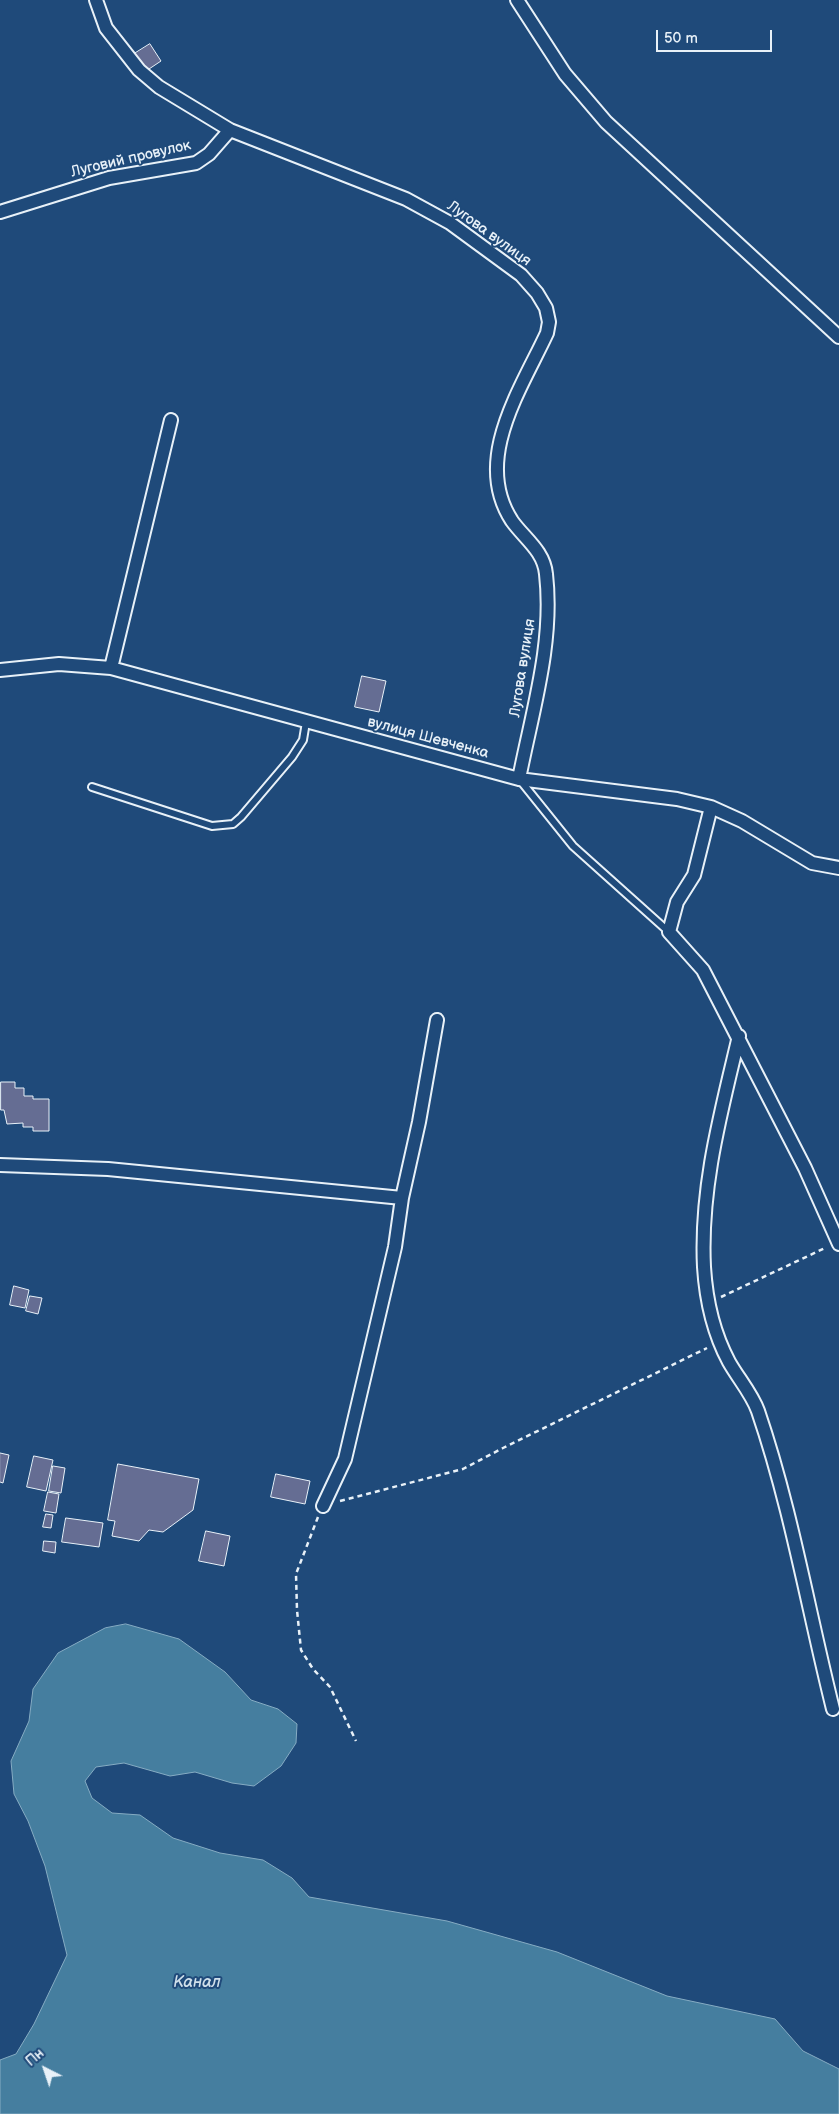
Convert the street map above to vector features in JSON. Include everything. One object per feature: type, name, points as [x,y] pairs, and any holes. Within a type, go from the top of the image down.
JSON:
[{"type":"street","name":"Лугова вулиця","points":[[96,0],[106,28],[139,70],[159,87],[230,130],[406,199],[450,223],[521,275],[537,293],[546,308],[549,322],[548,333],[502,433],[496,462],[500,489],[512,520],[532,542],[542,558],[546,571],[549,602],[546,644],[519,779]]},
{"type":"street","points":[[517,0],[565,74],[606,122],[839,337]]},
{"type":"street","name":"Луговий провулок","points":[[0,212],[109,178],[196,163],[209,154],[230,130]]},
{"type":"street","points":[[110,668],[172,420]]},
{"type":"street","name":"вулиця Шевченка","points":[[0,670],[59,664],[110,668],[519,779],[677,799],[711,807],[742,821],[812,862],[839,868]]},
{"type":"street","points":[[711,807],[694,876],[677,902],[669,932],[703,970],[805,1168],[839,1243]]},
{"type":"street","points":[[323,1506],[345,1460],[394,1246],[437,1020]]},
{"type":"street","points":[[738,1036],[709,1165],[704,1226],[704,1269],[709,1303],[720,1342],[758,1408],[793,1534],[833,1708]]},
{"type":"street","points":[[0,1165],[108,1169],[402,1198]]},
{"type":"lane","points":[[92,786],[212,826],[233,824],[292,757],[303,740],[306,722]]},
{"type":"lane","points":[[519,779],[573,846],[669,932]]},
{"type":"path","points":[[709,1303],[839,1243]]},
{"type":"path","points":[[356,1742],[330,1687],[313,1669],[301,1650],[296,1574],[323,1506],[464,1470],[503,1448],[720,1342]]},
{"type":"water","name":"Канал","points":[[126,1624],[179,1639],[225,1672],[251,1700],[278,1709],[297,1724],[296,1743],[281,1766],[254,1786],[232,1783],[195,1772],[170,1776],[124,1763],[96,1767],[85,1781],[92,1798],[112,1813],[140,1815],[173,1838],[220,1853],[263,1860],[292,1878],[309,1897],[447,1921],[557,1952],[667,1996],[775,2019],[803,2051],[839,2069],[839,2114],[0,2114],[0,2060],[16,2054],[34,2024],[67,1955],[45,1866],[28,1821],[14,1794],[11,1761],[29,1721],[33,1689],[58,1653],[105,1628]]},
{"type":"building","points":[[150,44],[161,61],[146,71],[134,54]]},
{"type":"building","points":[[362,676],[386,681],[379,712],[355,707]]},
{"type":"building","points":[[1,1082],[15,1082],[15,1088],[24,1088],[24,1096],[33,1096],[33,1099],[49,1099],[49,1131],[33,1131],[33,1127],[23,1127],[23,1123],[7,1124],[4,1110],[1,1110]]},
{"type":"building","points":[[14,1286],[29,1290],[25,1308],[10,1305]]},
{"type":"building","points":[[30,1296],[42,1298],[38,1314],[26,1311]]},
{"type":"building","points":[[0,1453],[9,1455],[3,1483],[0,1482]]},
{"type":"building","points":[[34,1456],[53,1460],[46,1491],[27,1487]]},
{"type":"building","points":[[118,1464],[199,1479],[193,1510],[163,1532],[149,1530],[139,1541],[112,1536],[115,1521],[108,1520]]},
{"type":"building","points":[[53,1466],[65,1468],[61,1493],[49,1491]]},
{"type":"building","points":[[276,1474],[310,1481],[305,1504],[271,1497]]},
{"type":"building","points":[[48,1492],[59,1494],[56,1513],[44,1511]]},
{"type":"building","points":[[46,1514],[53,1515],[51,1528],[43,1527]]},
{"type":"building","points":[[66,1518],[103,1523],[99,1547],[62,1542]]},
{"type":"building","points":[[206,1531],[230,1536],[224,1566],[199,1561]]},
{"type":"building","points":[[44,1541],[56,1542],[55,1553],[43,1551]]}]
